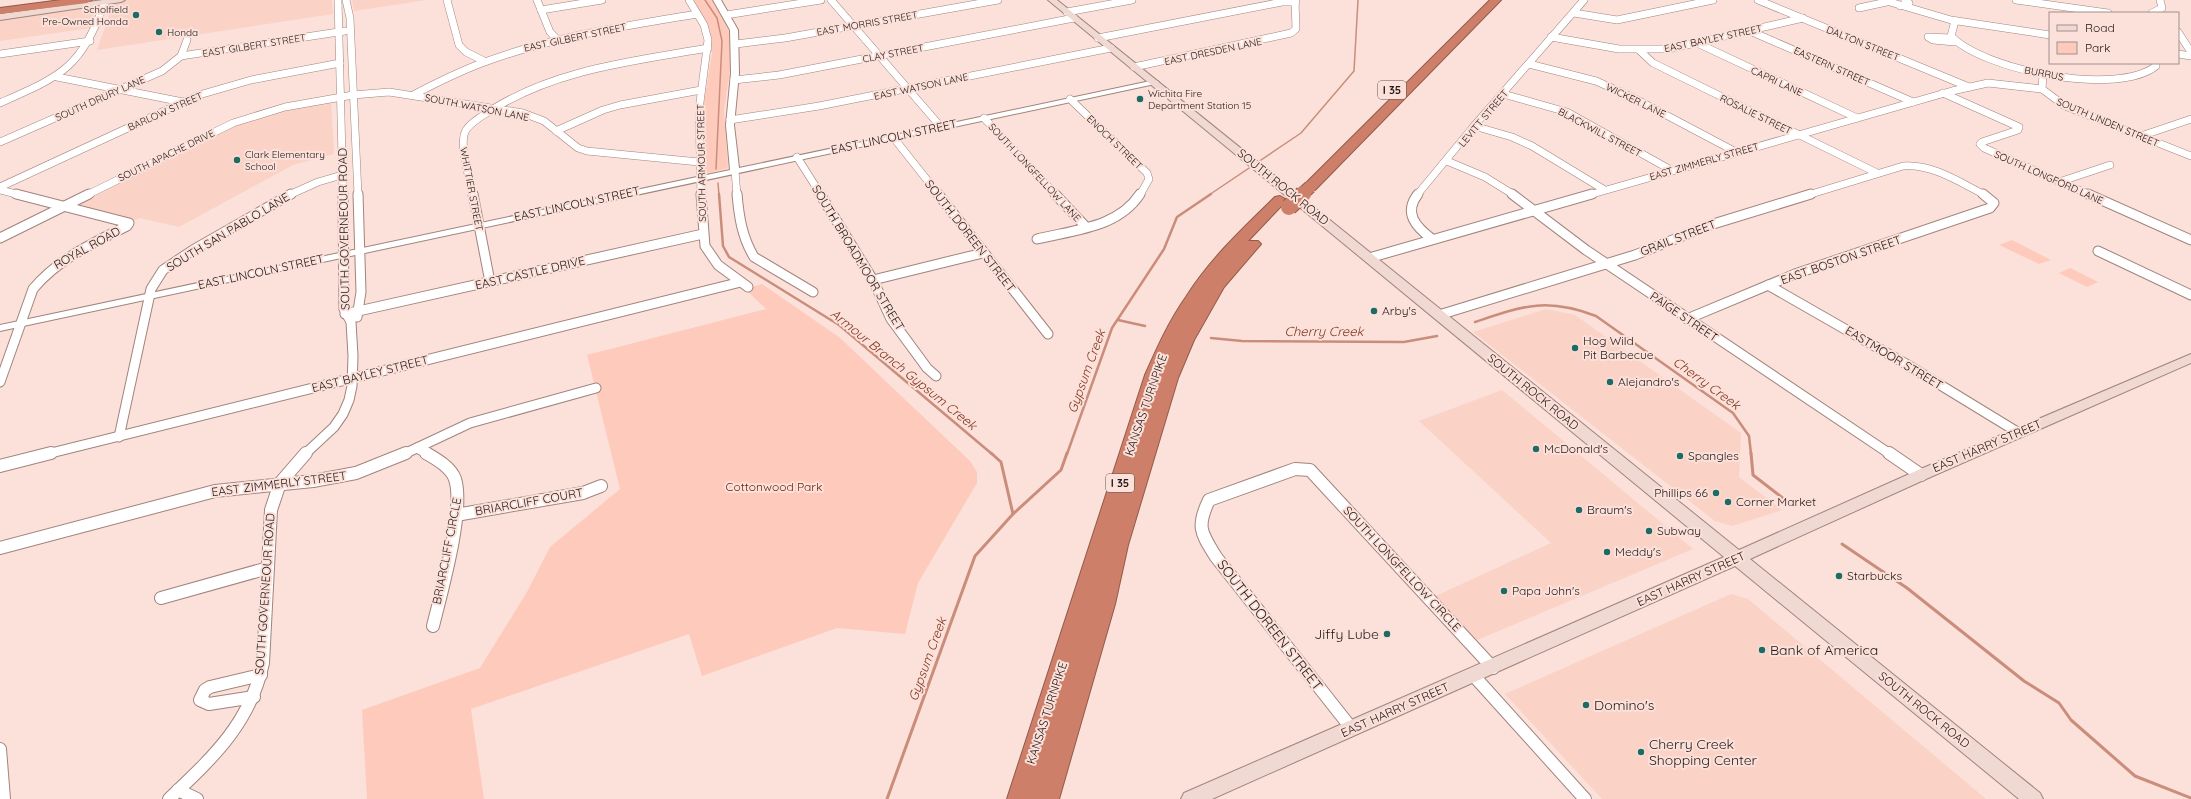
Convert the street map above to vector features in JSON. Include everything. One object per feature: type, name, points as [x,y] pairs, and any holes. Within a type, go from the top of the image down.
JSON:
[{"type":"highway","points":[[0,4],[28,0]]},
{"type":"highway","points":[[0,4],[34,0]]},
{"type":"highway","points":[[0,10],[66,0]]},
{"type":"highway","points":[[0,10],[87,0]]},
{"type":"highway","name":"KANSAS TURNPIKE","points":[[1305,184],[1484,0]]},
{"type":"highway","name":"KANSAS TURNPIKE","points":[[1020,799],[1154,375],[1164,351],[1186,308],[1201,285],[1238,243],[1285,203],[1496,0]]},
{"type":"highway","name":"KANSAS TURNPIKE","points":[[1046,799],[1104,604],[1118,545],[1169,378],[1189,334],[1217,285],[1252,245],[1285,203]]},
{"type":"main road","points":[[0,17],[121,0]]},
{"type":"main road","name":"SOUTH ROCK ROAD","points":[[1052,0],[1134,67],[1155,82],[1736,559],[2033,799]]},
{"type":"main road","name":"EAST HARRY STREET","points":[[1191,799],[1218,794],[1352,729],[1493,668],[1921,475],[2191,358]]},
{"type":"street","points":[[447,0],[459,45],[466,52],[484,61]]},
{"type":"street","points":[[537,0],[550,32],[557,39]]},
{"type":"street","points":[[541,10],[602,0]]},
{"type":"street","name":"SOUTH ARMOUR STREET","points":[[689,0],[704,25],[708,48],[699,110],[699,162],[705,246],[713,259],[744,285]]},
{"type":"street","points":[[717,0],[734,30],[736,44],[730,120],[741,231],[748,250],[754,257],[814,292]]},
{"type":"street","points":[[726,15],[821,0]]},
{"type":"street","points":[[831,0],[941,127]]},
{"type":"street","name":"EAST MORRIS STREET","points":[[736,44],[785,38],[998,0]]},
{"type":"street","name":"CLAY STREET","points":[[734,80],[779,75],[1052,22],[1096,7],[1132,0]]},
{"type":"street","name":"LEVITT STREET","points":[[1432,239],[1417,228],[1411,217],[1410,209],[1414,199],[1447,161],[1474,126],[1584,0]]},
{"type":"street","points":[[1574,13],[1617,20],[1713,0]]},
{"type":"street","name":"DALTON STREET","points":[[1758,0],[1969,87]]},
{"type":"street","points":[[1898,3],[1909,2],[1905,0]]},
{"type":"street","points":[[2016,0],[2101,12]]},
{"type":"street","points":[[2154,12],[2162,8],[2160,0]]},
{"type":"street","name":"SOUTH GOVERNEOUR ROAD","points":[[174,795],[228,740],[244,717],[254,697],[261,675],[271,509],[280,484],[294,465],[339,421],[349,403],[353,379],[345,254],[338,2],[347,1],[354,95],[360,218],[359,251],[361,292],[358,311]]},
{"type":"street","points":[[1098,38],[1282,2],[1295,1]]},
{"type":"street","name":"EAST DRESDEN LANE","points":[[1134,67],[1291,33],[1296,29],[1295,1]]},
{"type":"street","points":[[1859,8],[1885,1],[1898,3],[1955,21],[1993,27],[1992,21],[1998,21],[2003,23],[2005,29],[2049,36]]},
{"type":"street","points":[[0,103],[57,77],[74,64],[90,41],[105,2]]},
{"type":"street","name":"EAST GILBERT STREET","points":[[413,95],[446,77],[484,61],[557,39],[697,14]]},
{"type":"street","name":"EAST BAYLEY STREET","points":[[1551,37],[1592,46],[1640,50],[1669,49],[1803,18]]},
{"type":"street","name":"BURRUS","points":[[1955,21],[1950,34],[1953,40],[1969,51],[2043,74],[2090,81],[2111,81],[2151,70],[2156,66],[2156,64]]},
{"type":"street","name":"EAST GILBERT STREET","points":[[181,56],[350,30]]},
{"type":"street","name":"EASTERN STREET","points":[[1750,31],[1913,102]]},
{"type":"street","points":[[2179,34],[2191,52]]},
{"type":"street","points":[[181,56],[187,40]]},
{"type":"street","points":[[0,54],[90,41]]},
{"type":"street","name":"CAPRI LANE","points":[[1697,43],[1856,118]]},
{"type":"street","points":[[494,108],[526,91],[576,73],[708,48]]},
{"type":"street","name":"EAST WATSON LANE","points":[[730,120],[770,115],[908,89],[1111,48]]},
{"type":"street","name":"ROSALIE STREET","points":[[1640,50],[1653,63],[1877,173]]},
{"type":"street","points":[[2179,54],[2191,56]]},
{"type":"street","name":"SOUTH DRURY LANE","points":[[0,142],[162,71],[181,56]]},
{"type":"street","name":"BARLOW STREET","points":[[0,189],[183,102],[231,84],[274,74],[340,63]]},
{"type":"street","name":"WICKER LANE","points":[[1529,64],[1596,81],[1634,98],[1736,152]]},
{"type":"street","points":[[2042,89],[2043,74]]},
{"type":"street","points":[[57,77],[183,102]]},
{"type":"street","name":"EAST LINCOLN STREET","points":[[0,328],[1155,82]]},
{"type":"street","name":"EAST ZIMMERLY STREET","points":[[1369,258],[1604,189],[1943,93],[1988,83],[2042,89]]},
{"type":"street","name":"SOUTH LINDEN STREET","points":[[2042,89],[2050,97],[2065,106],[2191,156]]},
{"type":"street","points":[[556,131],[620,105],[701,90]]},
{"type":"street","name":"SOUTH WATSON LANE","points":[[340,97],[389,92],[523,113],[544,121],[578,148],[587,151],[699,162]]},
{"type":"street","name":"SOUTH LONGFORD LANE","points":[[1943,93],[2019,127],[2018,130],[1980,144],[1984,148],[2191,240]]},
{"type":"street","name":"BLACKWILL STREET","points":[[1503,94],[1567,112],[1671,170]]},
{"type":"street","name":"SOUTH APACHE DRIVE","points":[[0,238],[233,123],[285,107],[340,97]]},
{"type":"street","name":"ENOCH STREET","points":[[1070,99],[1147,173],[1149,179],[1125,213],[1113,219],[1086,227]]},
{"type":"street","name":"WHITTIER STREET","points":[[490,282],[463,143],[470,126],[494,108]]},
{"type":"street","name":"SOUTH LONGFELLOW LANE","points":[[984,118],[1086,227]]},
{"type":"street","points":[[2141,136],[2191,119]]},
{"type":"street","points":[[1474,126],[1512,137],[1532,146],[1604,189]]},
{"type":"street","name":"SOUTH DOREEN STREET","points":[[893,137],[1048,334]]},
{"type":"street","name":"SOUTH BROADMOOR STREET","points":[[797,158],[873,280],[891,319],[927,368],[936,376]]},
{"type":"street","name":"PAIGE STREET","points":[[1447,161],[1482,175],[1534,210],[1606,264],[1921,475]]},
{"type":"street","points":[[2059,182],[2110,165]]},
{"type":"street","name":"GRAIL STREET","points":[[1440,316],[1606,264],[1710,225],[1902,166],[1918,166],[1930,169],[1982,194],[1994,203]]},
{"type":"street","name":"SOUTH SAN PABLO LANE","points":[[119,437],[151,289],[163,270],[193,250],[287,196],[318,182],[342,175]]},
{"type":"street","points":[[0,189],[64,206]]},
{"type":"street","name":"EAST BOSTON STREET","points":[[1687,319],[1795,274],[1990,208],[1994,203]]},
{"type":"street","name":"ROYAL ROAD","points":[[0,382],[33,289],[46,273],[51,268],[130,223],[64,206]]},
{"type":"street","points":[[1037,239],[1086,227]]},
{"type":"street","name":"EAST CASTLE DRIVE","points":[[358,311],[703,234]]},
{"type":"street","points":[[2098,250],[2191,295]]},
{"type":"street","points":[[873,280],[983,253]]},
{"type":"street","name":"EAST BAYLEY STREET","points":[[0,466],[744,285]]},
{"type":"street","name":"EASTMOOR STREET","points":[[1768,285],[1873,345],[2019,433]]},
{"type":"street","points":[[348,318],[358,316],[358,311]]},
{"type":"street","name":"EAST ZIMMERLY STREET","points":[[0,548],[214,491],[326,480],[356,473],[390,461],[470,423],[596,388]]},
{"type":"street","name":"BRIARCLIFF CIRCLE","points":[[417,448],[438,462],[455,477],[459,495],[433,626]]},
{"type":"street","name":"SOUTH DOREEN STREET","points":[[1310,470],[1295,470],[1209,500],[1201,516],[1200,531],[1216,557],[1352,729]]},
{"type":"street","name":"SOUTH LONGFELLOW CIRCLE","points":[[1310,470],[1493,668]]},
{"type":"street","name":"BRIARCLIFF COURT","points":[[456,515],[583,493],[601,486]]},
{"type":"street","points":[[161,598],[268,568]]},
{"type":"street","points":[[254,697],[209,704],[203,704],[200,700],[205,690],[220,684],[261,675]]},
{"type":"street","points":[[1474,676],[1585,799]]},
{"type":"street","points":[[0,749],[4,799]]},
{"type":"street","points":[[174,795],[197,799]]},
{"type":"shaded area","name":"Honda","points":[[129,0],[332,0],[333,14],[97,50],[114,2]]},
{"type":"shaded area","points":[[352,0],[427,0],[354,11]]},
{"type":"shaded area","points":[[95,5],[91,28],[0,41],[0,18]]},
{"type":"shaded area","name":"Clark Elementary School","points":[[331,100],[334,154],[293,165],[179,227],[140,218],[133,221],[72,206],[208,136],[255,117]]},
{"type":"shaded area","points":[[1546,309],[1575,315],[1741,433],[1739,477],[1782,510],[1732,526],[1715,521],[1473,332]]},
{"type":"shaded area","points":[[1502,390],[1693,549],[1470,643],[1429,599],[1551,543],[1419,421]]},
{"type":"shaded area","points":[[1731,594],[1748,599],[1986,799],[1602,799],[1505,694]]},
{"type":"green space","points":[[692,0],[712,0],[723,18],[730,34],[731,63],[724,111],[728,167],[708,173],[703,170],[702,115],[712,46],[705,25]]},
{"type":"green space","points":[[2012,240],[2051,260],[2039,264],[1999,245]]},
{"type":"green space","points":[[2070,268],[2098,282],[2087,287],[2059,273]]},
{"type":"green space","name":"Cottonwood Park","points":[[762,284],[839,337],[970,461],[977,472],[977,483],[918,583],[905,634],[837,628],[702,676],[689,634],[471,709],[484,799],[367,799],[362,710],[480,668],[527,592],[550,547],[620,489],[587,355],[766,309],[745,289]]},
{"type":"waterway","name":"Armour Branch Gypsum Creek","points":[[705,0],[717,18],[722,41],[716,169]]},
{"type":"waterway","name":"Gypsum Creek","points":[[1209,195],[1301,133],[1354,71],[1358,0]]},
{"type":"waterway","name":"Armour Branch Gypsum Creek","points":[[718,183],[719,195]]},
{"type":"waterway","name":"Armour Branch Gypsum Creek","points":[[719,194],[723,246],[729,257],[839,325],[992,454]]},
{"type":"waterway","name":"Gypsum Creek","points":[[1067,454],[1112,328],[1164,249],[1177,217],[1211,194]]},
{"type":"waterway","name":"Cherry Creek","points":[[1475,322],[1521,308],[1548,305],[1578,310],[1596,316],[1733,413],[1749,436],[1751,454]]},
{"type":"waterway","name":"Cherry Creek","points":[[1118,320],[1145,326]]},
{"type":"waterway","name":"Cherry Creek","points":[[1211,338],[1242,341],[1404,342],[1437,336]]},
{"type":"waterway","name":"Armour Branch Gypsum Creek","points":[[991,453],[1001,462],[1013,514]]},
{"type":"waterway","name":"Gypsum Creek","points":[[1013,514],[1061,470],[1067,453]]},
{"type":"waterway","name":"Cherry Creek","points":[[1751,453],[1753,475],[1793,506]]},
{"type":"waterway","name":"Gypsum Creek","points":[[887,799],[975,556],[1013,514]]},
{"type":"waterway","points":[[1842,544],[1907,588],[2024,681],[2059,703],[2071,720],[2135,776],[2191,798]]},
{"type":"place","name":"Scholfield Pre-Owned Honda","points":[[136,15]]},
{"type":"place","name":"Honda","points":[[159,32]]},
{"type":"place","name":"Wichita Fire Department Station 15","points":[[1140,99]]},
{"type":"place","name":"Clark Elementary School","points":[[237,160]]},
{"type":"place","name":"Arby's","points":[[1374,311]]},
{"type":"place","name":"Hog Wild Pit Barbecue","points":[[1575,348]]},
{"type":"place","name":"Alejandro's","points":[[1610,382]]},
{"type":"place","name":"McDonald's","points":[[1536,449]]},
{"type":"place","name":"Spangles","points":[[1680,456]]},
{"type":"place","name":"Phillips 66","points":[[1716,493]]},
{"type":"place","name":"Corner Market","points":[[1728,502]]},
{"type":"place","name":"Braum's","points":[[1579,510]]},
{"type":"place","name":"Subway","points":[[1649,531]]},
{"type":"place","name":"Meddy's","points":[[1607,552]]},
{"type":"place","name":"Starbucks","points":[[1839,576]]},
{"type":"place","name":"Papa John's","points":[[1504,591]]},
{"type":"place","name":"Jiffy Lube","points":[[1387,634]]},
{"type":"place","name":"Bank of America","points":[[1762,650]]},
{"type":"place","name":"Domino's","points":[[1586,705]]},
{"type":"place","name":"Cherry Creek Shopping Center","points":[[1641,752]]}]
